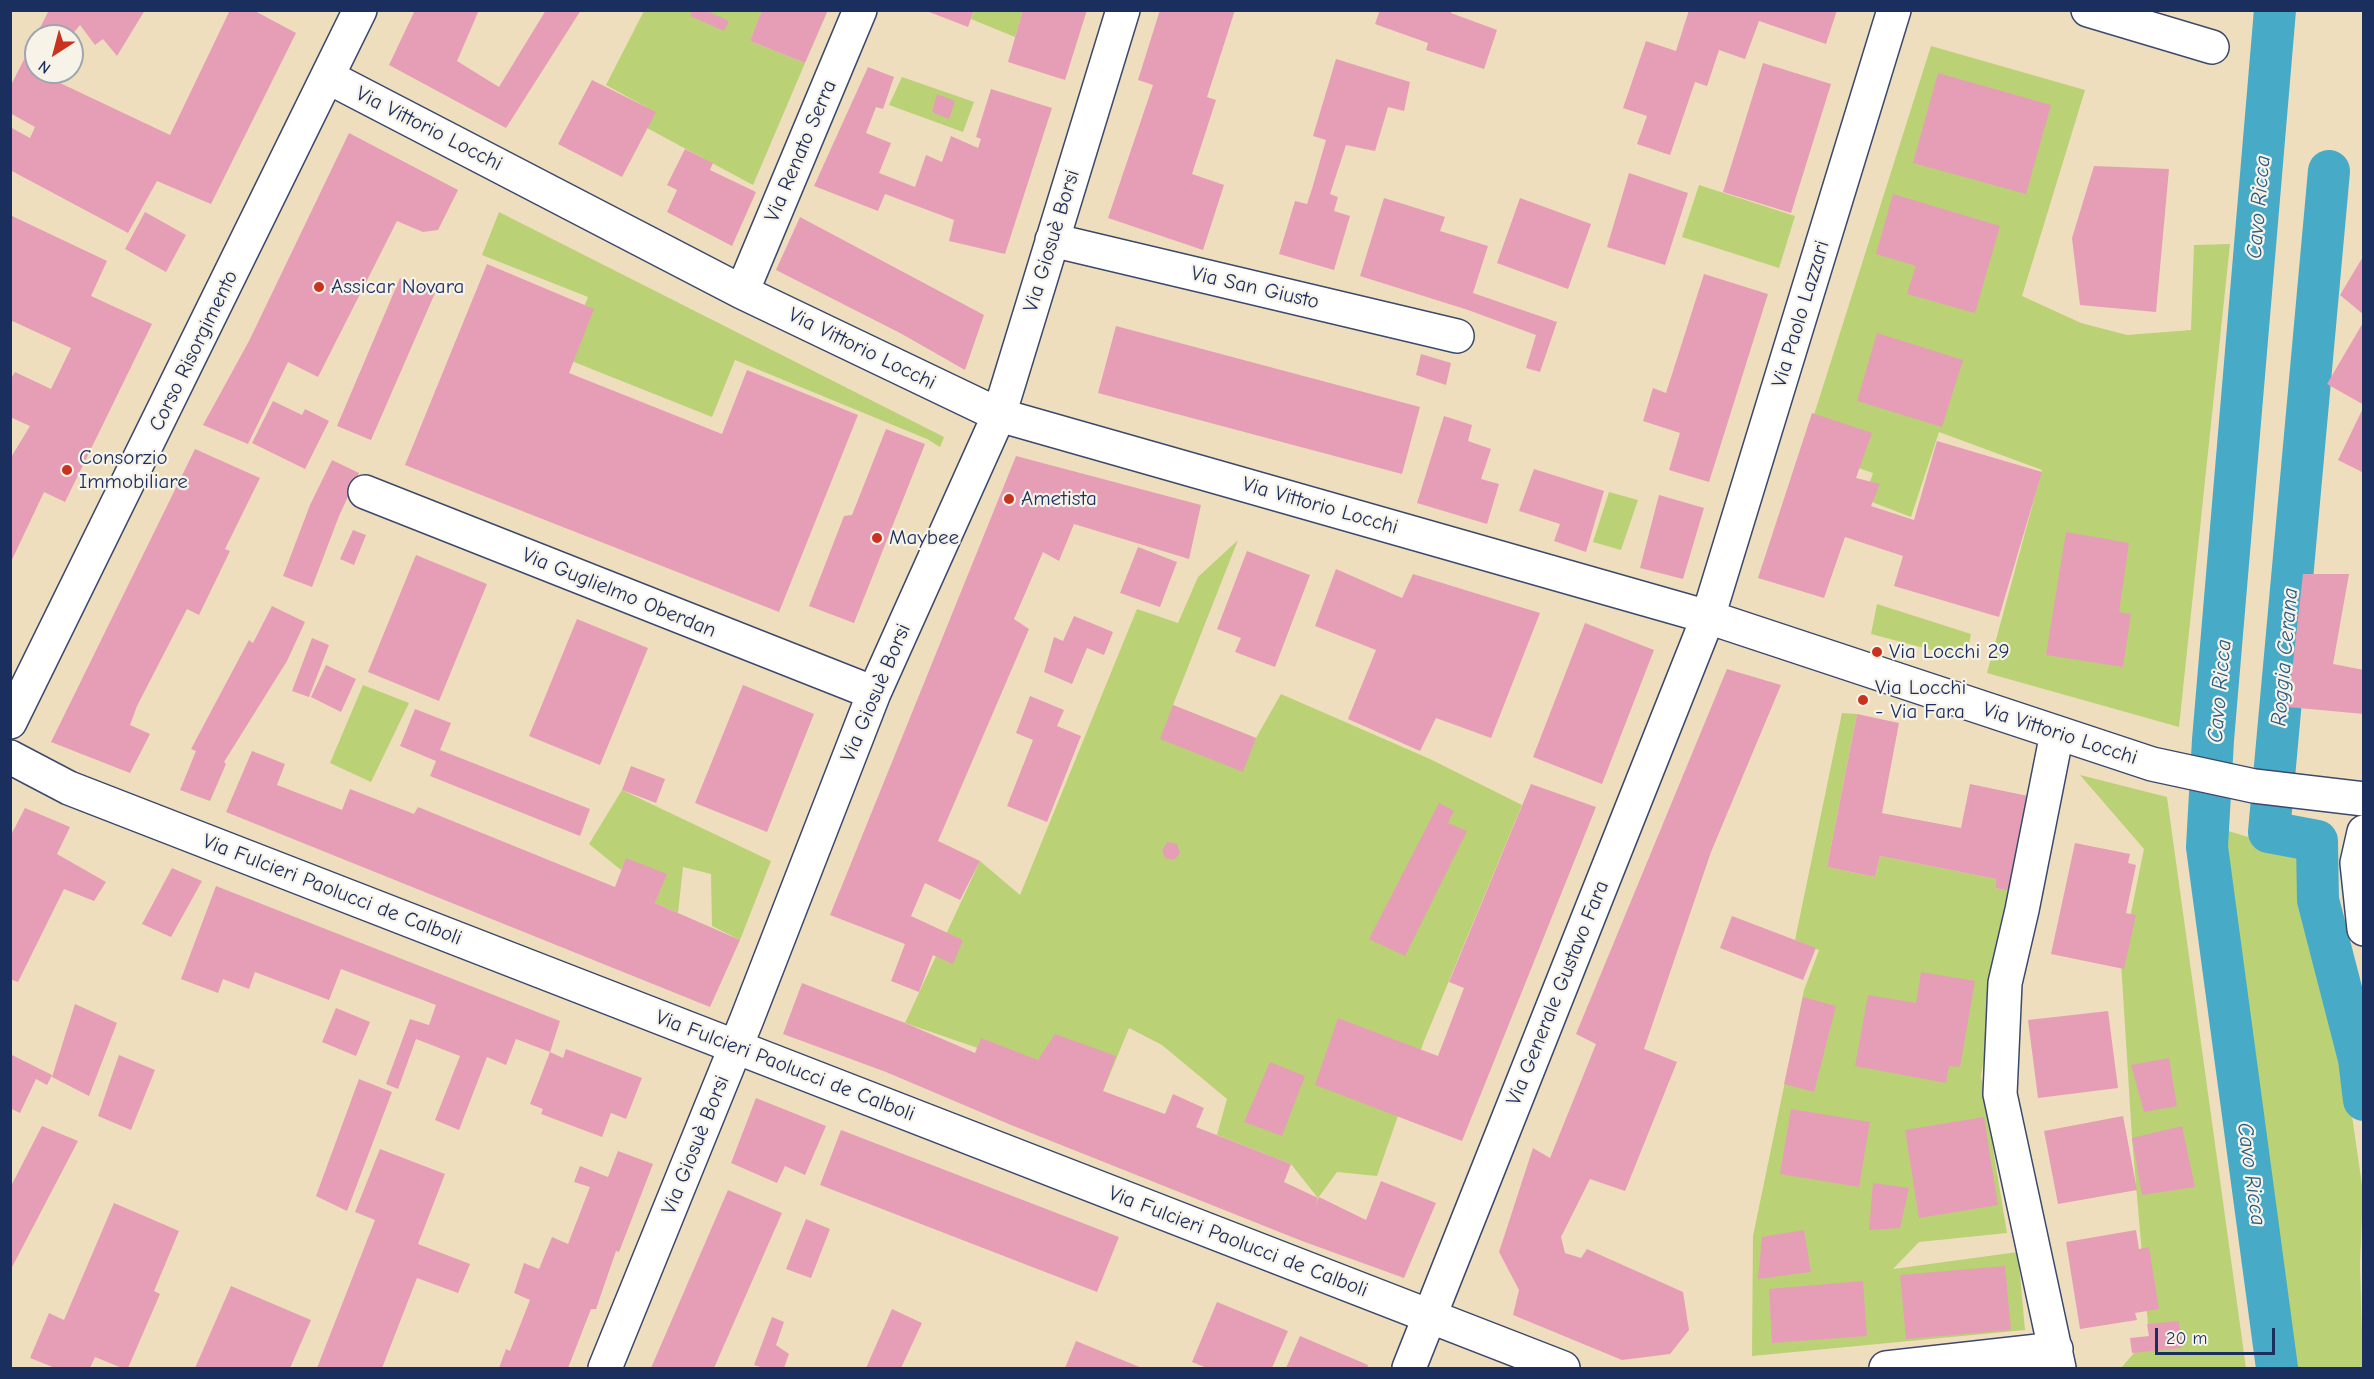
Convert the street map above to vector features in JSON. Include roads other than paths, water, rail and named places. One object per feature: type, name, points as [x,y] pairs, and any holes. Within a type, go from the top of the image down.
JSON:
[{"type":"street","name":"Corso Risorgimento","points":[[10,722],[360,10]]},
{"type":"street","name":"Via Renato Serra","points":[[742,292],[860,10]]},
{"type":"street","name":"Via Giosuè Borsi","points":[[605,1368],[736,1047],[874,693],[999,415],[1123,10]]},
{"type":"street","name":"Via Paolo Lazzari","points":[[1708,617],[1894,10]]},
{"type":"street","points":[[2088,10],[2212,47]]},
{"type":"street","name":"Via Vittorio Locchi","points":[[328,77],[742,292],[999,415],[1708,617],[2152,764],[2250,785],[2364,799]]},
{"type":"street","name":"Via San Giusto","points":[[1052,240],[1457,336]]},
{"type":"street","name":"Via Guglielmo Oberdan","points":[[365,492],[874,693]]},
{"type":"street","name":"Via Generale Gustavo Fara","points":[[1409,1368],[1708,617]]},
{"type":"street","points":[[1886,1368],[2057,1359],[2000,1094],[2005,983],[2057,733]]},
{"type":"street","name":"Via Fulcieri Paolucci de Calboli","points":[[10,756],[69,788],[1563,1368]]},
{"type":"street","points":[[2364,832],[2357,863],[2364,929]]},
{"type":"waterway","name":"Cavo Ricca","points":[[2275,10],[2213,740],[2207,847],[2277,1368]]},
{"type":"waterway","name":"Roggia Cerana","points":[[2329,171],[2269,832],[2317,841],[2318,900],[2359,1059],[2364,1100]]},
{"type":"place","name":"Assicar Novara","points":[[319,287]]},
{"type":"place","name":"Consorzio Immobiliare","points":[[67,470]]},
{"type":"place","name":"Ametista","points":[[1009,499]]},
{"type":"place","name":"Maybee","points":[[877,538]]},
{"type":"place","name":"Via Locchi 29","points":[[1877,652]]},
{"type":"place","name":"Via Locchi - Via Fara","points":[[1863,700]]}]
